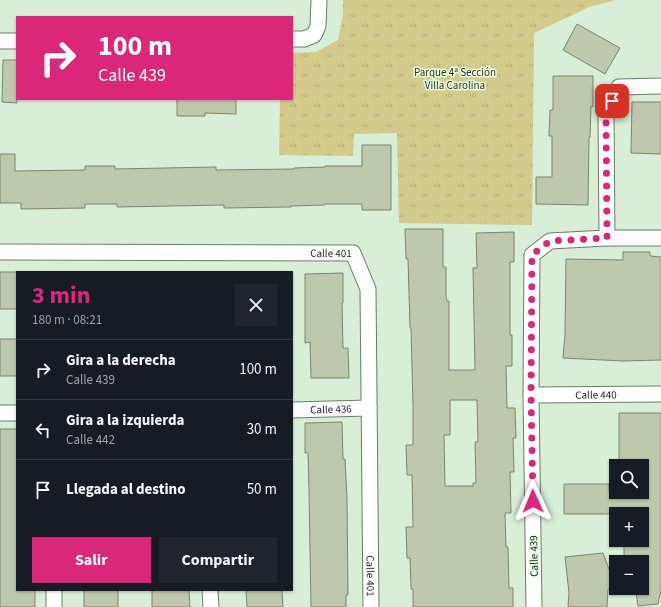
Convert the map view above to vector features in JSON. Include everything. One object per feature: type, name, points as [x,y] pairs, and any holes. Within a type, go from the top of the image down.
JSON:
[{"type":"street","points":[[293,39],[304,39],[314,35],[318,26],[319,0]]},
{"type":"street","points":[[0,41],[16,41]]},
{"type":"street","points":[[607,238],[606,115],[619,87],[661,86]]},
{"type":"street","name":"Calle 439","points":[[534,607],[531,395],[532,255],[550,241],[607,238],[661,238]]},
{"type":"street","name":"Calle 401","points":[[0,252],[353,253],[368,289],[371,607]]},
{"type":"street","name":"Calle 440","points":[[531,395],[661,394]]},
{"type":"street","name":"Calle 436","points":[[293,410],[369,408]]},
{"type":"street","points":[[0,413],[16,413]]},
{"type":"street","points":[[54,591],[54,607]]},
{"type":"street","points":[[210,591],[211,607]]},
{"type":"green space","name":"Parque 4ª Sección Villa Carolina","points":[[343,0],[616,0],[589,7],[534,33],[532,225],[399,223],[397,133],[354,134],[353,156],[279,155],[280,100],[293,100],[293,53],[316,52],[338,40],[343,15]]},
{"type":"building","points":[[577,24],[620,48],[605,74],[563,50]]},
{"type":"building","points":[[3,60],[16,60],[17,103],[2,102]]},
{"type":"building","points":[[553,76],[593,76],[593,107],[591,106],[589,137],[588,205],[536,204],[536,177],[552,177],[552,136],[549,136],[550,110],[553,110]]},
{"type":"building","points":[[177,100],[236,100],[236,114],[205,113],[205,116],[177,116]]},
{"type":"building","points":[[632,102],[661,102],[661,154],[631,153]]},
{"type":"building","points":[[362,145],[391,145],[391,210],[362,210],[362,204],[224,208],[224,205],[117,207],[117,204],[85,204],[85,208],[21,209],[21,203],[0,203],[0,154],[15,154],[15,171],[85,170],[85,166],[115,166],[115,169],[216,167],[216,170],[294,169],[325,166],[362,166]]},
{"type":"building","points":[[405,229],[443,229],[443,267],[446,267],[446,297],[447,301],[449,301],[449,370],[475,370],[473,268],[477,268],[476,233],[514,232],[514,262],[510,262],[510,335],[512,335],[512,366],[506,366],[507,408],[515,408],[516,438],[513,438],[514,472],[510,472],[511,513],[505,513],[509,588],[513,588],[513,607],[413,607],[410,558],[407,558],[406,527],[413,527],[412,475],[407,475],[406,445],[413,445],[413,406],[408,259],[406,259]],"holes":[[[450,400],[477,400],[478,442],[475,442],[476,483],[473,483],[473,486],[445,486],[444,435],[450,435]]]},
{"type":"building","points":[[623,252],[650,252],[650,256],[661,257],[661,360],[623,361],[563,358],[565,334],[566,259],[623,260]]},
{"type":"building","points":[[0,272],[16,272],[16,309],[0,309]]},
{"type":"building","points":[[343,273],[343,348],[348,348],[349,378],[311,378],[310,342],[305,343],[305,274]]},
{"type":"building","points":[[0,339],[16,339],[16,376],[0,376]]},
{"type":"building","points":[[619,413],[661,413],[661,590],[658,604],[638,606],[636,595],[649,595],[649,555],[624,555],[624,547],[649,547],[649,507],[609,507],[609,514],[564,514],[564,484],[609,484],[609,499],[649,499],[649,459],[619,459]]},
{"type":"building","points":[[342,422],[343,459],[345,459],[347,498],[348,595],[346,595],[346,607],[311,607],[308,453],[305,453],[305,423]]},
{"type":"building","points":[[0,429],[16,429],[16,591],[35,591],[35,607],[0,607]]},
{"type":"building","points":[[603,553],[609,569],[607,607],[568,607],[569,593],[565,557]]},
{"type":"building","points":[[84,591],[118,591],[118,607],[84,607]]},
{"type":"building","points":[[152,591],[189,591],[190,607],[152,607]]},
{"type":"building","points":[[246,591],[282,591],[283,607],[247,607]]},
{"type":"route","points":[[533,501],[531,395],[532,255],[550,241],[607,238],[606,115],[612,101]]}]
